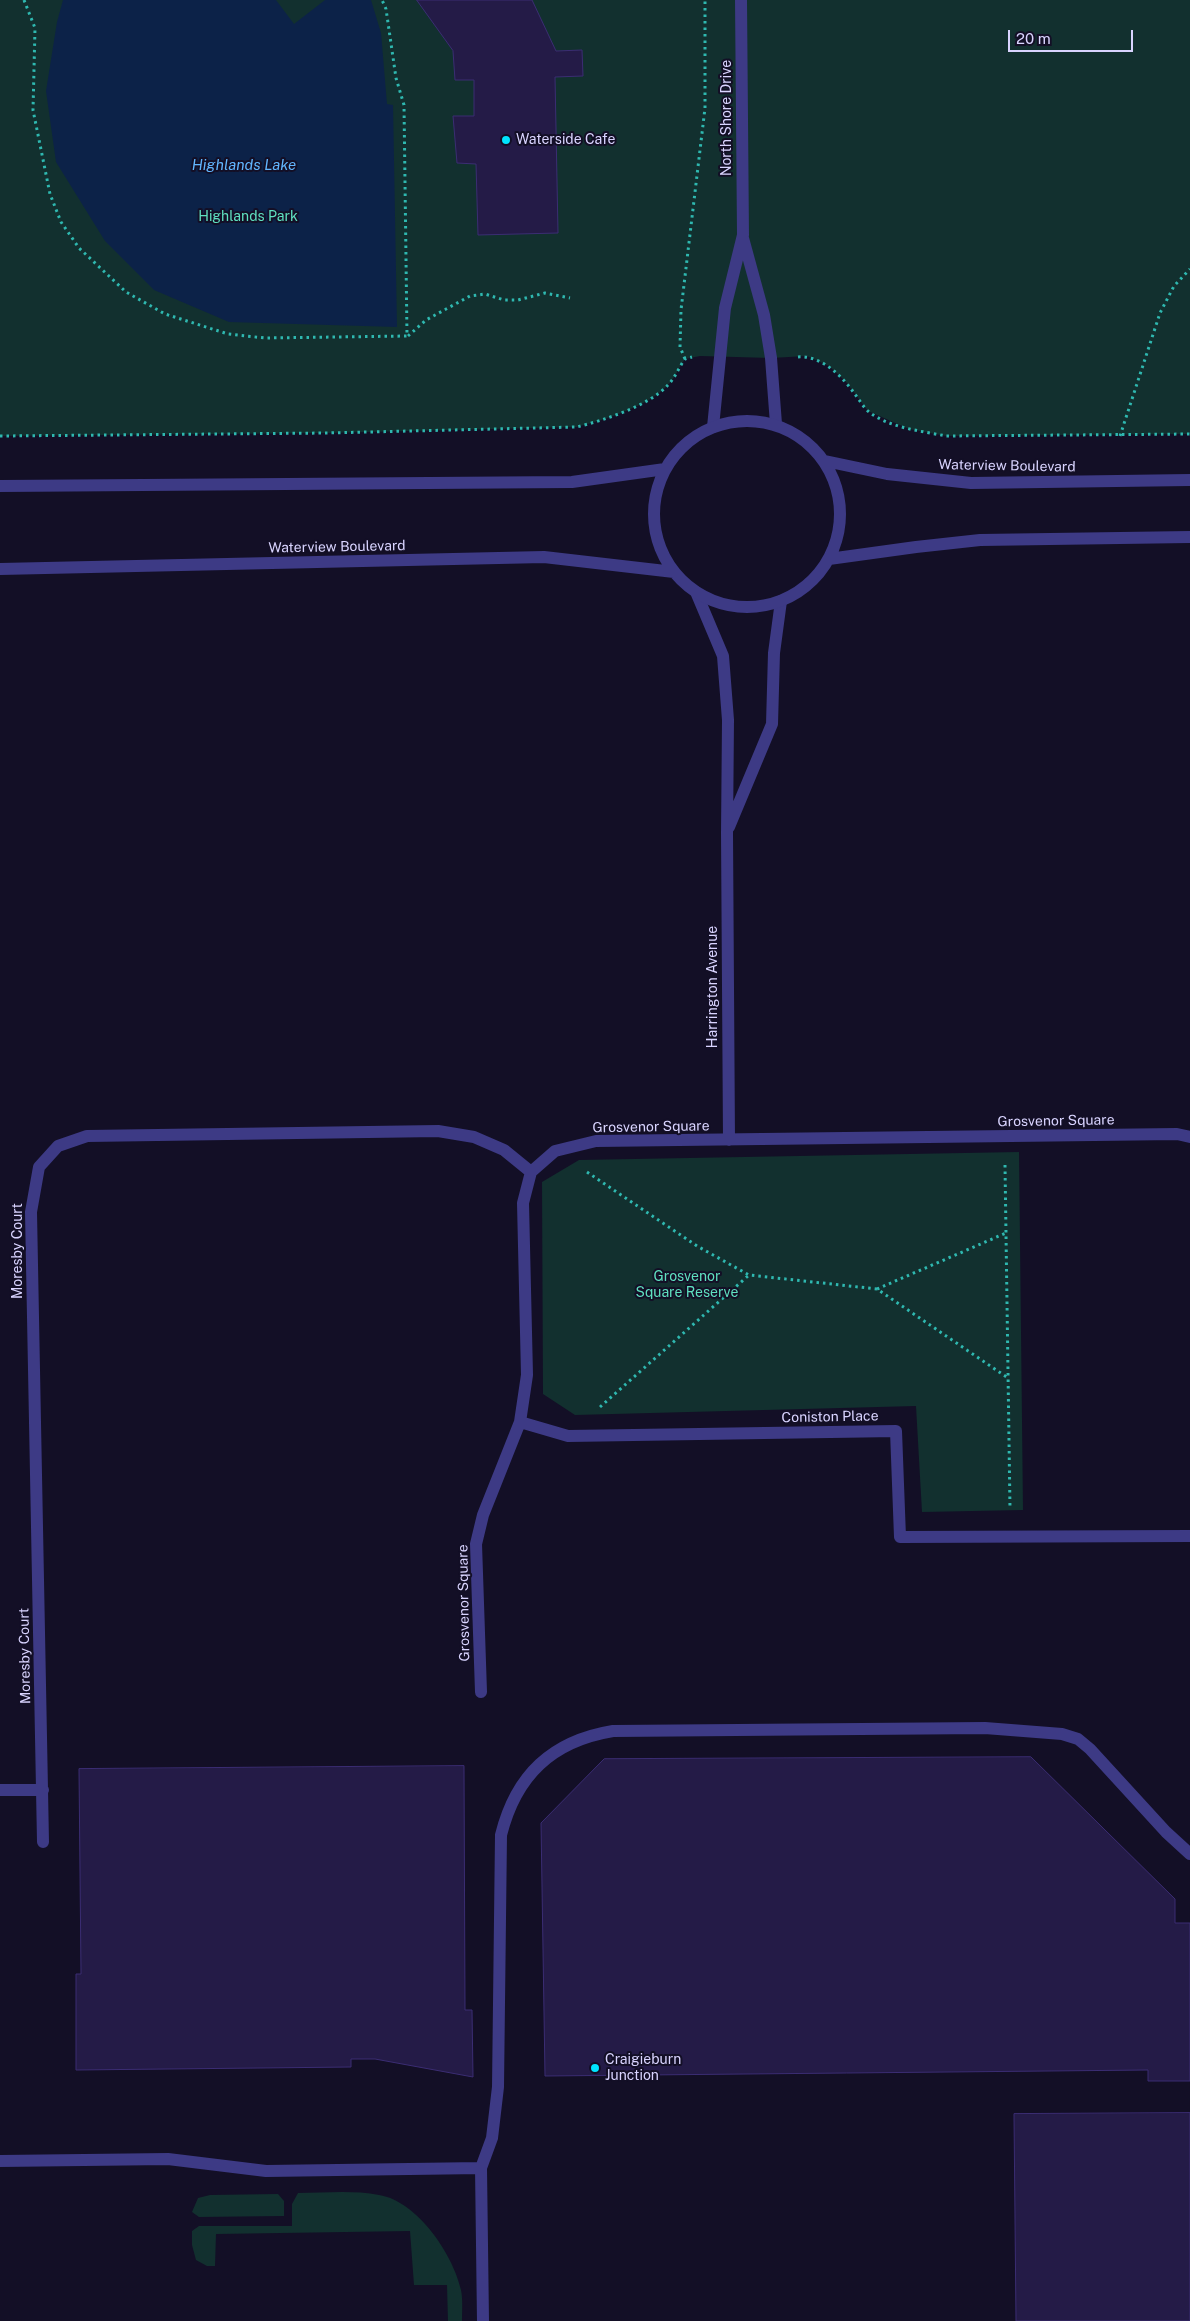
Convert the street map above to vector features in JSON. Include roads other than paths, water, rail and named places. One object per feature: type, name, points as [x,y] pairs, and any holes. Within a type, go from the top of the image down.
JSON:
[{"type":"street","name":"North Shore Drive","points":[[741,0],[743,235],[764,315],[771,358],[776,424]]},
{"type":"street","name":"North Shore Drive","points":[[712,426],[725,308],[743,235]]},
{"type":"street","points":[[744,420],[776,424],[804,439],[825,461],[836,484],[841,510],[838,535],[829,559],[817,577],[800,591],[781,601],[752,607],[723,604],[696,592],[674,572],[661,549],[654,522],[656,495],[665,469],[685,444],[712,426],[744,420]]},
{"type":"street","name":"Waterview Boulevard","points":[[825,461],[887,474],[972,483],[1190,480]]},
{"type":"street","points":[[0,486],[572,482],[665,469]]},
{"type":"street","points":[[829,559],[980,540],[1190,537]]},
{"type":"street","name":"Waterview Boulevard","points":[[0,570],[544,557],[674,572]]},
{"type":"street","name":"Harrington Avenue","points":[[696,592],[723,656],[728,720],[726,833],[728,1140]]},
{"type":"street","name":"Harrington Avenue","points":[[726,833],[772,724],[774,653],[781,601]]},
{"type":"street","name":"Moresby Court","points":[[43,1842],[31,1212],[39,1167],[58,1146],[87,1136],[438,1131],[474,1137],[504,1150],[531,1172]]},
{"type":"street","name":"Grosvenor Square","points":[[481,1692],[476,1544],[483,1515],[520,1422],[527,1375],[523,1202],[531,1172],[555,1151],[596,1141],[1176,1134],[1190,1137]]},
{"type":"street","name":"Coniston Place","points":[[520,1422],[568,1436],[896,1431],[900,1537],[1190,1536]]},
{"type":"street","points":[[483,2321],[481,2168],[492,2138],[498,2087],[501,1835],[507,1812],[521,1785],[541,1764],[566,1746],[588,1735],[613,1731],[985,1728],[1062,1734],[1078,1739],[1090,1749],[1166,1832],[1190,1854]]},
{"type":"street","points":[[0,1790],[42,1790]]},
{"type":"street","points":[[0,2161],[168,2159],[266,2171],[481,2168]]},
{"type":"water","name":"Highlands Lake","points":[[63,0],[276,0],[294,24],[325,0],[371,0],[381,33],[387,104],[393,105],[397,327],[229,322],[154,290],[105,241],[56,162],[46,91],[57,22]]},
{"type":"place","name":"Waterside Cafe","points":[[506,140]]},
{"type":"place","name":"Craigieburn Junction","points":[[595,2068]]},
{"type":"park label","name":"Highlands Park","points":[[248,217]]},
{"type":"park label","name":"Grosvenor Square Reserve","points":[[687,1286]]}]
